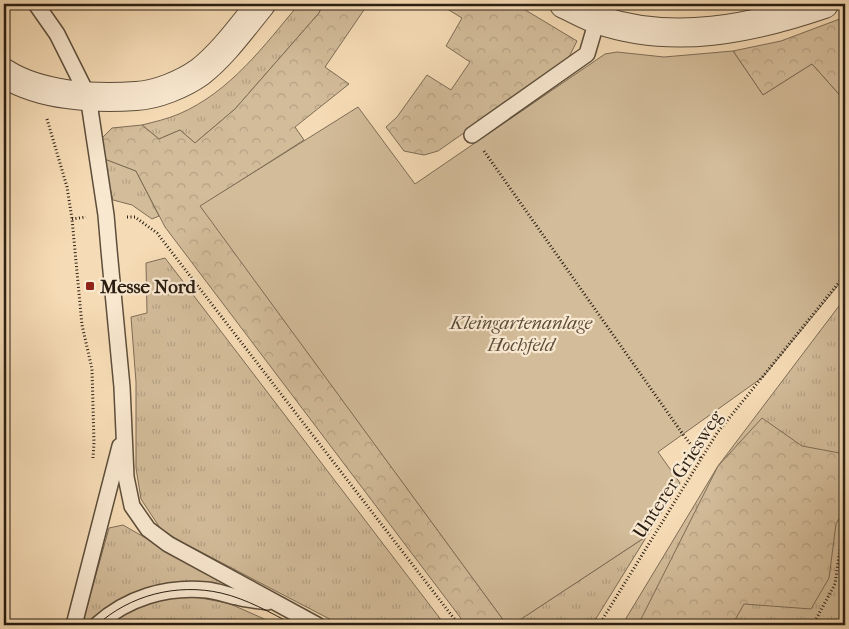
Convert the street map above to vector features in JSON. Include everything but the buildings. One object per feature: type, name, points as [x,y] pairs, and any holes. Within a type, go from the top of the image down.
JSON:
[{"type":"street","points":[[4,73],[15,80],[38,89],[88,96],[138,96],[174,87],[199,72],[227,45],[260,4]]},
{"type":"street","points":[[564,4],[597,20],[622,27],[659,32],[693,33],[727,30],[796,14],[824,4]]},
{"type":"lane","points":[[36,4],[57,34],[88,96],[106,215],[124,430],[126,477],[132,506],[148,529],[168,544],[317,625]]},
{"type":"lane","points":[[472,134],[587,54],[597,20]]},
{"type":"lane","points":[[74,625],[124,430]]},
{"type":"lane","points":[[97,625],[115,611],[138,599],[178,590],[207,590],[238,598],[276,603]]},
{"type":"path","points":[[38,89],[67,187],[72,219],[82,324],[92,369],[93,460]]},
{"type":"path","points":[[472,134],[701,458]]},
{"type":"path","points":[[72,219],[106,215],[135,217],[157,233],[459,625]]},
{"type":"path","name":"Unterer Griesweg","points":[[599,625],[717,433],[845,275]]},
{"type":"path","points":[[813,625],[835,584],[842,535],[845,528]]},
{"type":"path","points":[[838,560],[845,560]]},
{"type":"green space","points":[[299,4],[323,4],[319,13],[235,109],[195,143],[180,130],[159,139],[142,125],[179,114],[197,105],[230,81],[273,36]]},
{"type":"green space","points":[[323,4],[368,4],[325,67],[349,84],[295,127],[304,140],[201,206],[507,625],[466,625],[165,227],[136,171],[102,158],[102,138],[112,128],[142,125],[159,139],[180,130],[195,143],[235,109],[319,13]]},
{"type":"green space","points":[[439,4],[518,4],[577,41],[567,61],[438,151],[424,155],[404,151],[386,127],[397,117],[427,75],[451,90],[470,62],[446,46],[462,18]]},
{"type":"green space","points":[[845,17],[845,101],[812,64],[763,95],[733,51],[781,41]]},
{"type":"green space","name":"Kleingartenanlage Hochfeld","points":[[733,51],[763,95],[812,64],[845,101],[845,277],[763,377],[658,452],[680,483],[647,536],[512,625],[507,625],[200,206],[358,107],[415,184],[605,54],[617,52],[664,57]]},
{"type":"green space","points":[[102,158],[136,171],[159,216],[152,219],[132,205],[113,200]]},
{"type":"green space","points":[[165,258],[445,625],[341,625],[178,540],[160,528],[141,499],[136,468],[136,382],[131,317],[147,313],[146,263]]},
{"type":"green space","points":[[845,298],[845,625],[622,625],[718,466]]},
{"type":"green space","points":[[762,418],[802,446],[845,454],[845,508],[836,524],[829,578],[811,609],[744,604],[732,625],[638,625],[718,466]]},
{"type":"green space","points":[[123,525],[231,587],[201,583],[128,596],[82,625],[109,528]]},
{"type":"green space","points":[[647,536],[592,625],[512,625]]},
{"type":"green space","points":[[189,596],[228,603],[278,625],[107,625],[120,615],[164,597]]},
{"type":"tram line","points":[[97,625],[124,606],[139,599],[171,591],[188,590],[204,590],[231,596],[259,607],[294,625]]},
{"type":"place","name":"Messe Nord","points":[[90,286]]}]
